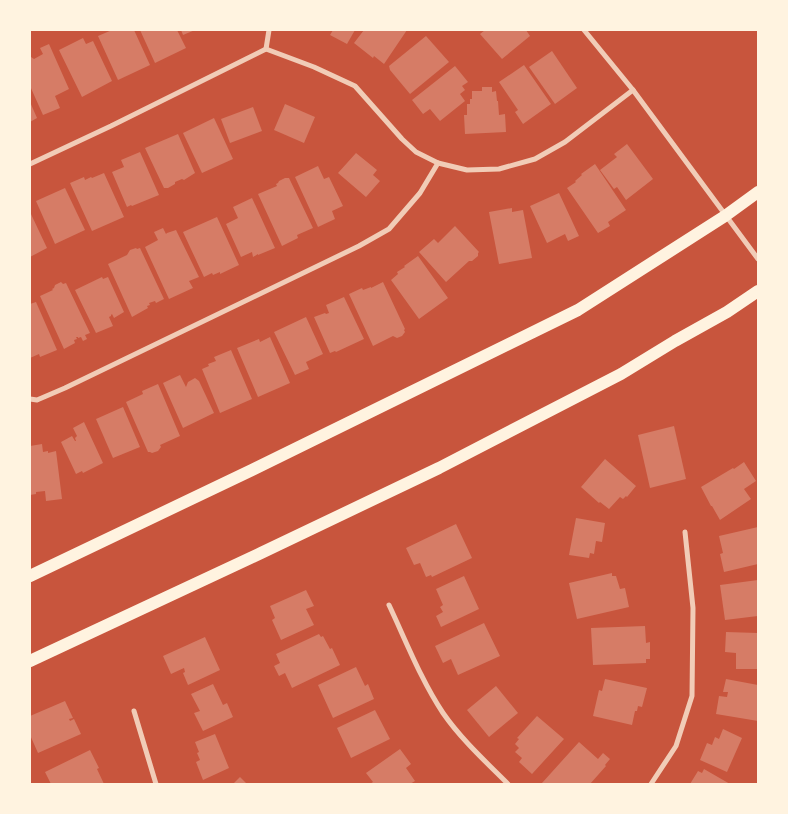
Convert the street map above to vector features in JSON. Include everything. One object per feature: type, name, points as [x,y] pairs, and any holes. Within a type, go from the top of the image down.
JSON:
[{"type":"main road","points":[[30,576],[252,470],[578,310],[726,216],[758,192]]},
{"type":"main road","points":[[30,661],[439,468],[620,374],[758,292]]},
{"type":"street","points":[[266,49],[269,30]]},
{"type":"street","points":[[584,30],[633,90],[758,259]]},
{"type":"street","points":[[30,164],[266,49],[314,67],[356,86],[402,139],[416,152],[438,163],[467,170],[499,169],[535,159],[565,142],[633,90]]},
{"type":"street","points":[[30,399],[37,400],[65,388],[350,250],[389,229],[420,193],[438,163]]},
{"type":"street","points":[[651,784],[676,746],[692,696],[692,608],[685,532]]},
{"type":"street","points":[[389,605],[426,684],[442,712],[462,738],[508,784]]},
{"type":"street","points":[[134,711],[156,784]]},
{"type":"building","points":[[112,30],[134,30],[150,65],[118,80],[98,36]]},
{"type":"building","points":[[140,30],[177,30],[186,48],[155,63]]},
{"type":"building","points":[[181,30],[195,30],[183,35]]},
{"type":"building","points":[[333,30],[355,30],[347,44],[330,35]]},
{"type":"building","points":[[364,30],[407,30],[384,64],[354,43]]},
{"type":"building","points":[[485,30],[526,30],[530,36],[502,59],[480,34]]},
{"type":"building","points":[[426,36],[449,62],[410,94],[390,70],[389,66]]},
{"type":"building","points":[[83,38],[86,44],[93,41],[112,81],[82,97],[59,50]]},
{"type":"building","points":[[49,44],[69,89],[55,96],[60,108],[43,115],[30,86],[30,57],[34,59],[43,54],[40,48]]},
{"type":"building","points":[[552,51],[577,88],[555,104],[529,67]]},
{"type":"building","points":[[524,65],[551,104],[523,124],[515,112],[518,110],[499,82]]},
{"type":"building","points":[[455,66],[468,82],[462,86],[465,90],[460,94],[465,101],[440,121],[430,109],[423,114],[412,100]]},
{"type":"building","points":[[482,87],[492,87],[492,92],[496,91],[499,115],[505,114],[506,132],[465,134],[464,115],[467,115],[467,104],[470,104],[470,99],[472,99],[472,91],[482,91]]},
{"type":"building","points":[[30,102],[37,118],[30,122]]},
{"type":"building","points":[[285,104],[315,117],[304,143],[274,130]]},
{"type":"building","points":[[253,107],[262,131],[230,143],[221,119]]},
{"type":"building","points":[[214,118],[233,159],[202,173],[183,133]]},
{"type":"building","points":[[178,134],[195,173],[184,180],[175,182],[175,184],[168,188],[164,188],[145,148]]},
{"type":"building","points":[[627,144],[653,179],[626,200],[617,187],[614,189],[600,170],[617,157],[614,154]]},
{"type":"building","points":[[140,152],[159,195],[127,207],[112,172],[124,167],[121,160]]},
{"type":"building","points":[[356,153],[377,170],[373,175],[380,181],[366,197],[338,173]]},
{"type":"building","points":[[595,164],[626,210],[608,222],[610,226],[598,233],[567,188],[576,182],[581,174]]},
{"type":"building","points":[[318,166],[324,179],[329,177],[343,206],[332,211],[335,219],[318,227],[295,177]]},
{"type":"building","points":[[104,173],[124,217],[92,231],[70,183],[84,177],[85,180]]},
{"type":"building","points":[[289,178],[313,228],[297,235],[298,238],[282,246],[258,194],[277,186],[276,184],[279,181]]},
{"type":"building","points":[[65,188],[85,230],[55,244],[36,201]]},
{"type":"building","points":[[559,193],[579,236],[568,241],[565,234],[547,243],[530,206]]},
{"type":"building","points":[[252,198],[275,248],[253,257],[252,252],[241,257],[226,224],[238,218],[233,207]]},
{"type":"building","points":[[512,208],[512,212],[523,210],[532,258],[499,264],[489,212]]},
{"type":"building","points":[[30,212],[47,248],[30,257]]},
{"type":"building","points":[[217,217],[239,265],[220,274],[220,272],[213,275],[212,273],[204,277],[183,232]]},
{"type":"building","points":[[455,226],[479,252],[478,256],[469,261],[446,282],[419,252],[434,239],[438,243]]},
{"type":"building","points":[[163,228],[166,234],[176,230],[199,277],[189,281],[193,288],[169,299],[145,247],[158,240],[154,232]]},
{"type":"building","points":[[140,248],[164,299],[156,303],[155,301],[149,303],[148,308],[132,317],[108,264],[127,255],[130,250]]},
{"type":"building","points":[[418,256],[448,298],[419,319],[391,280],[398,274],[397,272]]},
{"type":"building","points":[[102,277],[103,279],[108,277],[124,312],[114,318],[112,314],[109,317],[113,326],[96,333],[75,290]]},
{"type":"building","points":[[61,282],[63,284],[66,283],[90,333],[85,335],[87,339],[83,341],[81,337],[76,337],[75,343],[64,349],[40,296],[53,290],[55,285]]},
{"type":"building","points":[[383,282],[405,332],[402,336],[397,338],[393,336],[373,346],[349,294],[362,288],[363,290],[371,288]]},
{"type":"building","points":[[344,297],[364,339],[330,353],[314,317],[329,313],[326,305]]},
{"type":"building","points":[[36,302],[57,350],[40,357],[39,354],[30,358],[30,304]]},
{"type":"building","points":[[306,317],[323,354],[306,362],[309,369],[295,375],[274,332]]},
{"type":"building","points":[[270,337],[290,383],[258,397],[237,348],[259,339],[260,342]]},
{"type":"building","points":[[231,350],[252,399],[220,413],[202,369],[216,361],[214,357]]},
{"type":"building","points":[[180,375],[186,387],[188,382],[195,378],[199,381],[214,413],[183,428],[163,383]]},
{"type":"building","points":[[158,384],[180,436],[160,445],[161,447],[158,451],[152,453],[148,452],[126,402],[143,394],[142,391]]},
{"type":"building","points":[[123,407],[140,447],[113,458],[96,419]]},
{"type":"building","points":[[84,422],[103,463],[83,473],[82,471],[76,474],[61,442],[72,436],[76,441],[75,438],[77,436],[73,428]]},
{"type":"building","points":[[674,426],[686,479],[650,488],[638,435]]},
{"type":"building","points":[[42,444],[43,452],[56,451],[62,499],[46,501],[45,491],[30,495],[30,446]]},
{"type":"building","points":[[605,459],[636,486],[627,497],[623,499],[620,497],[609,509],[581,487]]},
{"type":"building","points":[[744,462],[756,481],[744,489],[751,499],[720,520],[701,487]]},
{"type":"building","points":[[576,518],[605,523],[602,542],[596,541],[594,554],[590,553],[589,558],[569,555]]},
{"type":"building","points":[[456,524],[472,558],[432,577],[431,575],[426,577],[420,563],[414,565],[406,548]]},
{"type":"building","points":[[758,527],[758,564],[724,572],[720,554],[723,553],[719,536]]},
{"type":"building","points":[[612,573],[612,576],[616,576],[620,589],[625,588],[629,607],[577,619],[569,583]]},
{"type":"building","points":[[464,576],[479,609],[441,627],[436,616],[443,612],[440,607],[443,605],[436,589]]},
{"type":"building","points":[[758,580],[758,616],[725,620],[720,585]]},
{"type":"building","points":[[306,590],[314,606],[306,609],[314,625],[281,640],[272,620],[275,618],[270,606]]},
{"type":"building","points":[[484,623],[500,656],[458,675],[451,659],[443,663],[435,646]]},
{"type":"building","points":[[645,626],[646,643],[650,642],[650,659],[646,659],[646,663],[593,665],[591,628]]},
{"type":"building","points":[[726,632],[758,633],[758,669],[736,669],[736,653],[725,652]]},
{"type":"building","points":[[319,634],[321,637],[323,636],[330,649],[332,648],[340,665],[292,688],[285,673],[279,676],[274,666],[280,663],[276,654]]},
{"type":"building","points":[[205,637],[220,670],[188,685],[183,673],[185,672],[184,668],[171,674],[163,656]]},
{"type":"building","points":[[356,667],[365,686],[368,684],[374,699],[333,718],[318,685]]},
{"type":"building","points":[[605,679],[647,688],[642,707],[638,706],[637,711],[635,711],[632,725],[593,716],[599,690],[602,691]]},
{"type":"building","points":[[726,679],[758,685],[758,721],[716,714],[719,696],[727,697],[728,692],[723,692]]},
{"type":"building","points":[[213,684],[223,705],[227,703],[233,717],[203,731],[194,713],[200,711],[191,694]]},
{"type":"building","points":[[496,686],[518,713],[489,737],[467,710]]},
{"type":"building","points":[[65,701],[73,718],[69,719],[70,721],[74,719],[81,734],[38,753],[30,735],[30,716]]},
{"type":"building","points":[[375,710],[390,739],[351,758],[337,728]]},
{"type":"building","points":[[537,716],[564,739],[532,774],[519,762],[522,758],[515,752],[519,748],[515,744],[519,739],[517,738]]},
{"type":"building","points":[[723,729],[742,738],[727,772],[700,760],[707,743],[712,745],[715,737],[719,739]]},
{"type":"building","points":[[215,734],[229,768],[203,780],[196,762],[200,760],[195,742]]},
{"type":"building","points":[[579,742],[598,759],[603,753],[610,759],[606,766],[590,784],[543,784],[542,783]]},
{"type":"building","points":[[400,749],[411,764],[406,768],[415,781],[410,784],[370,784],[373,782],[366,773]]},
{"type":"building","points":[[90,750],[104,784],[51,784],[45,772]]},
{"type":"building","points":[[704,769],[730,784],[690,784],[698,771],[702,773]]},
{"type":"building","points":[[240,777],[247,784],[233,784]]}]
